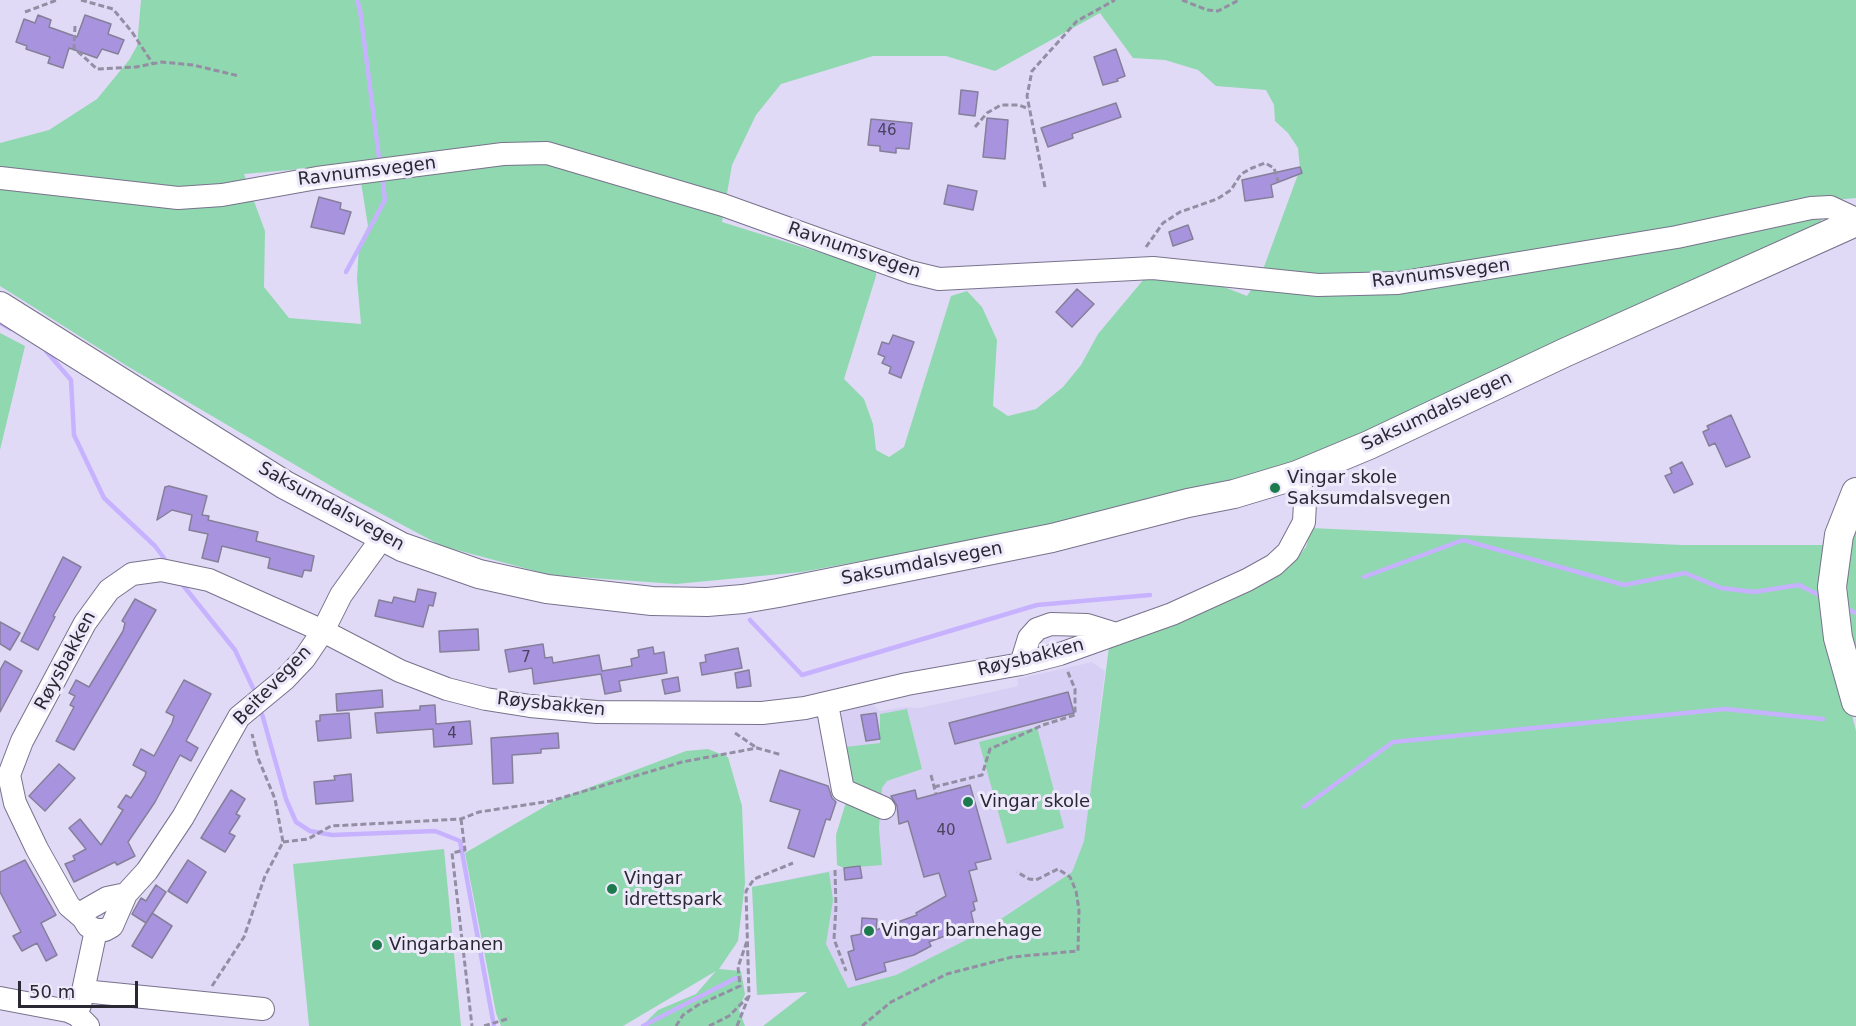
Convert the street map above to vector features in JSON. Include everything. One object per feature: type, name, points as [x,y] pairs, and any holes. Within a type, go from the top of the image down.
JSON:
[{"type":"main road","name":"Saksumdalsvegen","points":[[0,306],[285,485],[382,538],[445,564],[547,589],[652,601],[743,599],[1052,538],[1188,503],[1234,494],[1297,475],[1369,445],[1564,353],[1856,221]]},
{"type":"main road","points":[[1856,492],[1839,535],[1833,587],[1838,638],[1856,702]]},
{"type":"street","name":"Ravnumsvegen","points":[[0,178],[178,198],[222,195],[306,180],[503,154],[547,153],[723,205],[910,272],[939,279],[1153,268],[1318,285],[1398,283],[1677,237],[1811,208],[1830,207],[1856,221]]},
{"type":"street","name":"Røysbakken","points":[[90,924],[69,906],[37,849],[15,803],[9,775],[22,741],[96,605],[109,590],[132,574],[147,570],[174,571],[209,580],[323,631],[400,671],[447,689],[530,706],[597,712],[708,715],[762,713],[827,704],[907,684],[1021,664],[1060,654],[1172,614],[1247,580],[1274,565],[1288,552],[1304,522],[1305,502],[1297,475]]},
{"type":"street","name":"Beitevegen","points":[[90,924],[86,910],[93,904],[126,894],[162,849],[203,783],[233,727],[249,708],[304,659],[323,631],[341,595],[382,538]]},
{"type":"street","points":[[1021,664],[1029,638],[1037,629],[1051,624],[1087,626],[1116,634]]},
{"type":"street","points":[[827,704],[843,790],[884,808]]},
{"type":"street","points":[[82,1020],[90,924]]},
{"type":"street","points":[[83,991],[263,1008]]},
{"type":"street","points":[[0,998],[68,1011],[82,1020]]},
{"type":"path","points":[[25,12],[57,0]]},
{"type":"path","points":[[81,0],[113,9],[132,32],[153,64]]},
{"type":"path","points":[[1046,187],[1029,109],[1028,84],[1032,71],[1077,21],[1115,0]]},
{"type":"path","points":[[1182,0],[1207,10],[1218,11],[1239,0]]},
{"type":"path","points":[[75,26],[74,48],[97,69],[153,64],[193,64],[239,76]]},
{"type":"path","points":[[975,127],[987,113],[1000,105],[1019,105],[1029,109]]},
{"type":"path","points":[[1146,247],[1163,223],[1180,212],[1216,199],[1231,190],[1241,174],[1252,168],[1265,164],[1274,168],[1278,181]]},
{"type":"path","points":[[934,787],[982,775],[990,749],[1043,725],[1075,715],[1075,689],[1060,654]]},
{"type":"path","points":[[192,1001],[209,990],[239,946],[265,876],[283,842],[275,799],[258,758],[249,708]]},
{"type":"path","points":[[283,842],[308,839],[330,826],[460,819],[479,812],[551,801],[682,762],[757,748],[782,755]]},
{"type":"path","points":[[931,775],[936,794]]},
{"type":"path","points":[[460,819],[465,850],[452,853],[472,1026]]},
{"type":"path","points":[[737,1026],[749,996],[746,891],[749,884],[774,868],[793,863]]},
{"type":"path","points":[[862,1026],[891,1002],[947,974],[1012,957],[1078,951],[1079,910],[1076,891],[1070,877],[1058,869],[1036,879],[1029,879],[1017,872]]},
{"type":"path","points":[[834,870],[836,907],[834,939],[846,971]]},
{"type":"path","points":[[676,1026],[683,1015],[698,1005],[740,986],[738,967],[747,940]]},
{"type":"path","points":[[709,1026],[729,1016],[749,996]]},
{"type":"path","points":[[484,1026],[510,1018]]},
{"type":"path","points":[[494,1022],[499,1026]]},
{"type":"shaded area","name":"Vingar skole","points":[[1092,662],[1105,671],[1084,841],[1072,872],[978,934],[896,975],[858,988],[757,995],[752,887],[843,868],[837,865],[836,835],[850,789],[841,716],[845,708],[867,700],[880,711],[905,707],[919,708],[1018,686],[1017,679]]},
{"type":"green space","points":[[141,0],[1856,0],[1856,198],[1834,200],[1816,229],[1796,241],[1286,466],[1099,517],[802,572],[676,584],[550,575],[442,546],[348,496],[127,366],[0,286],[0,143],[49,130],[97,99],[129,60],[137,46]],"holes":[[[1100,13],[1133,58],[1165,60],[1198,70],[1216,86],[1266,90],[1274,105],[1275,121],[1288,133],[1298,148],[1300,169],[1261,275],[1247,296],[1219,285],[1144,279],[1098,334],[1081,365],[1063,387],[1036,409],[1008,416],[993,406],[997,340],[982,307],[967,291],[951,296],[904,447],[889,457],[876,450],[873,424],[864,399],[844,379],[876,270],[722,222],[732,165],[756,115],[781,84],[873,56],[946,56],[995,71]],[[358,164],[368,226],[359,245],[357,279],[361,324],[289,318],[264,287],[265,231],[244,174]]]},
{"type":"green space","points":[[0,333],[25,346],[0,450]]},
{"type":"green space","points":[[1856,522],[1856,658],[1849,633],[1846,557]]},
{"type":"green space","points":[[1311,528],[1682,545],[1826,545],[1847,695],[1856,731],[1856,1026],[763,1026],[807,992],[757,995],[752,887],[829,872],[833,900],[826,944],[848,988],[896,975],[978,934],[1072,872],[1084,841],[1109,647],[1292,564],[1306,547]]},
{"type":"green space","points":[[907,709],[922,769],[887,781],[882,788],[879,828],[882,865],[844,868],[837,865],[836,835],[850,789],[845,747],[880,743],[880,714]]},
{"type":"green space","points":[[1037,727],[1064,828],[1007,844],[979,742]]},
{"type":"green space","points":[[708,749],[728,757],[742,806],[745,883],[738,941],[719,969],[741,971],[745,994],[739,1010],[745,1026],[648,1026],[646,1022],[658,1010],[696,994],[716,971],[623,1026],[501,1026],[496,1013],[465,853],[556,800],[686,751]]},
{"type":"green space","name":"Vingarbanen","points":[[444,849],[461,1026],[309,1026],[293,864]]},
{"type":"building","points":[[38,15],[51,20],[49,27],[77,37],[85,15],[111,24],[108,34],[124,40],[118,54],[102,49],[97,58],[69,48],[63,68],[48,63],[50,57],[26,49],[27,46],[16,42],[24,19],[35,23]]},
{"type":"building","points":[[1116,49],[1125,76],[1117,79],[1118,81],[1103,85],[1094,57]]},
{"type":"building","points":[[961,90],[978,92],[975,116],[959,114]]},
{"type":"building","points":[[1116,103],[1121,117],[1072,134],[1073,138],[1048,147],[1041,128]]},
{"type":"building","points":[[987,118],[1008,120],[1005,159],[983,157]]},
{"type":"building","points":[[871,119],[912,123],[909,149],[896,148],[896,153],[880,151],[880,146],[868,145]]},
{"type":"building","points":[[1300,167],[1302,173],[1271,185],[1273,197],[1245,201],[1242,180]]},
{"type":"building","points":[[948,185],[977,191],[973,210],[944,204]]},
{"type":"building","points":[[319,197],[341,203],[340,209],[351,212],[344,234],[311,227]]},
{"type":"building","points":[[1188,225],[1193,239],[1173,246],[1169,232]]},
{"type":"building","points":[[1077,289],[1094,304],[1072,327],[1056,312]]},
{"type":"building","points":[[893,335],[914,342],[901,378],[889,373],[891,367],[882,363],[885,357],[878,354],[882,342],[889,344]]},
{"type":"building","points":[[1731,415],[1750,457],[1726,467],[1715,443],[1709,446],[1703,432],[1709,429],[1707,426]]},
{"type":"building","points":[[1682,462],[1693,484],[1674,493],[1665,476],[1672,473],[1670,468]]},
{"type":"building","points":[[169,486],[207,496],[202,515],[209,516],[208,520],[258,532],[256,541],[314,556],[311,571],[304,570],[302,577],[268,568],[270,558],[222,546],[218,562],[202,558],[208,534],[189,530],[192,515],[172,510],[157,520],[165,487]]},
{"type":"building","points":[[63,557],[81,567],[53,616],[55,617],[38,650],[21,641]]},
{"type":"building","points":[[418,589],[436,593],[433,606],[429,605],[423,627],[375,616],[379,600],[392,603],[394,597],[415,602]]},
{"type":"building","points":[[135,599],[156,610],[74,750],[56,741],[74,707],[70,705],[75,696],[69,693],[76,680],[89,687],[123,631],[125,623],[122,621]]},
{"type":"building","points":[[0,622],[20,633],[10,650],[0,644]]},
{"type":"building","points":[[478,629],[479,650],[440,652],[439,631]]},
{"type":"building","points":[[543,644],[545,658],[552,657],[553,663],[599,655],[602,671],[632,666],[631,659],[639,657],[638,650],[653,647],[654,654],[664,652],[667,673],[619,681],[621,691],[605,694],[601,674],[534,684],[532,668],[509,672],[505,650]]},
{"type":"building","points":[[738,648],[742,668],[702,675],[700,663],[706,662],[705,655]]},
{"type":"building","points":[[5,661],[22,671],[0,712],[0,670]]},
{"type":"building","points":[[749,670],[751,686],[737,688],[735,673]]},
{"type":"building","points":[[678,677],[680,691],[665,694],[662,680]]},
{"type":"building","points":[[184,680],[211,694],[186,741],[198,748],[191,761],[180,755],[155,802],[128,842],[135,856],[117,865],[115,862],[74,882],[65,864],[75,860],[73,856],[86,849],[69,828],[80,819],[101,845],[123,810],[118,807],[126,795],[131,798],[145,776],[146,772],[133,765],[141,749],[154,756],[172,723],[174,716],[166,712]]},
{"type":"building","points":[[382,690],[383,707],[337,711],[336,694]]},
{"type":"building","points":[[1068,692],[1074,713],[955,744],[949,723]]},
{"type":"building","points":[[435,705],[436,724],[470,721],[472,744],[434,747],[433,729],[377,733],[375,713],[420,710],[420,706]]},
{"type":"building","points":[[349,713],[351,738],[318,741],[316,721],[320,721],[320,715]]},
{"type":"building","points":[[876,713],[880,739],[866,741],[861,715]]},
{"type":"building","points":[[558,733],[559,748],[541,749],[541,753],[512,755],[513,783],[493,784],[491,738]]},
{"type":"building","points":[[59,764],[75,778],[45,811],[29,796]]},
{"type":"building","points":[[780,770],[828,786],[836,802],[830,820],[826,819],[814,857],[788,848],[800,810],[770,801]]},
{"type":"building","points":[[351,774],[353,801],[316,804],[314,782],[335,780],[334,776]]},
{"type":"building","points":[[970,785],[991,859],[975,863],[977,869],[969,871],[977,901],[973,902],[975,910],[971,912],[974,925],[929,942],[931,946],[914,955],[884,963],[886,971],[856,980],[848,952],[854,950],[851,936],[861,934],[862,918],[877,919],[876,930],[917,915],[916,913],[946,896],[939,873],[924,877],[908,821],[899,824],[897,806],[891,796],[915,790],[917,799]]},
{"type":"building","points":[[231,790],[245,799],[236,814],[240,816],[229,833],[235,836],[225,852],[201,838]]},
{"type":"building","points":[[25,860],[56,915],[41,923],[57,955],[46,961],[37,943],[22,951],[13,936],[21,932],[0,892],[0,872]]},
{"type":"building","points":[[188,860],[206,872],[187,903],[168,891]]},
{"type":"building","points":[[860,866],[862,878],[845,880],[844,868]]},
{"type":"building","points":[[156,885],[166,892],[146,923],[132,914],[141,898],[146,901]]},
{"type":"building","points":[[152,913],[172,926],[152,958],[132,946]]},
{"type":"waterway","points":[[357,0],[379,157]]},
{"type":"waterway","points":[[346,272],[385,200],[383,183]]},
{"type":"waterway","points":[[0,323],[11,329]]},
{"type":"waterway","points":[[46,351],[71,380],[74,435],[104,498],[155,546],[164,558]]},
{"type":"waterway","points":[[1364,577],[1463,540],[1624,585],[1685,573],[1721,588],[1754,592],[1799,585],[1819,595]]},
{"type":"waterway","points":[[182,584],[235,650],[253,688]]},
{"type":"waterway","points":[[750,620],[802,675],[1037,605],[1150,595]]},
{"type":"waterway","points":[[1847,609],[1856,613]]},
{"type":"waterway","points":[[1304,807],[1393,742],[1725,709],[1823,719]]},
{"type":"waterway","points":[[262,714],[286,799],[296,822],[310,831],[332,835],[435,831],[460,841],[494,1026]]},
{"type":"waterway","points":[[643,1026],[736,978]]},
{"type":"place","name":"Vingar skole Saksumdalsvegen","points":[[1275,488]]},
{"type":"place","name":"Vingar skole","points":[[968,802]]},
{"type":"place","name":"Vingar idrettspark","points":[[612,889]]},
{"type":"place","name":"Vingar barnehage","points":[[869,931]]},
{"type":"place","name":"Vingarbanen","points":[[377,945]]}]
